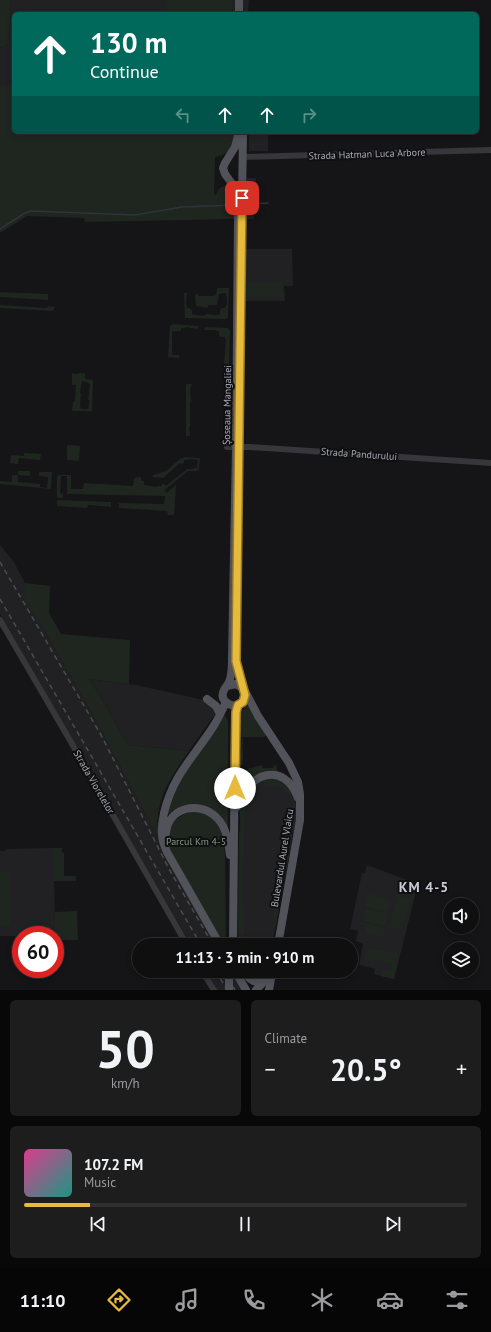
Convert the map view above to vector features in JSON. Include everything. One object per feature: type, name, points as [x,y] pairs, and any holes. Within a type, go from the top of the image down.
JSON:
[{"type":"main road","points":[[239,0],[239,12]]},
{"type":"main road","points":[[243,0],[243,12]]},
{"type":"main road","points":[[238,134],[235,147],[223,165],[224,174],[227,177],[233,178],[242,172]]},
{"type":"main road","name":"Șoseaua Mangaliei","points":[[243,134],[236,661],[244,690]]},
{"type":"main road","points":[[227,160],[242,157]]},
{"type":"main road","name":"Șoseaua Mangaliei","points":[[224,174],[233,185],[238,203],[238,446],[232,660],[231,677],[227,686]]},
{"type":"main road","points":[[217,938],[167,852],[161,835],[169,794],[177,777],[220,714],[231,704],[245,699],[244,690],[236,684],[227,686],[223,693],[223,698],[231,704],[236,712],[235,815],[230,938]]},
{"type":"main road","name":"Bulevardul Aurel Vlaicu","points":[[244,690],[258,716],[280,748],[294,772],[300,794],[301,810],[297,838],[279,938]]},
{"type":"main road","points":[[207,699],[216,706],[220,714]]},
{"type":"main road","points":[[231,704],[231,859],[233,938]]},
{"type":"main road","points":[[235,815],[239,798],[247,786],[259,777],[272,775],[280,776],[289,783],[297,796],[301,810]]},
{"type":"main road","points":[[167,824],[178,813],[187,808],[193,807],[205,809],[216,816],[224,828],[228,840],[231,859]]},
{"type":"main road","points":[[164,814],[164,819],[167,824],[167,852]]},
{"type":"main road","points":[[229,978],[229,990]]},
{"type":"main road","points":[[232,990],[233,978]]},
{"type":"main road","points":[[239,978],[247,990]]},
{"type":"main road","points":[[244,978],[247,990]]},
{"type":"main road","points":[[248,978],[250,981],[256,982],[265,978]]},
{"type":"main road","points":[[256,990],[267,978]]},
{"type":"main road","points":[[269,990],[271,978]]},
{"type":"street","name":"Strada Hatman Luca Arbore","points":[[242,157],[491,150]]},
{"type":"street","name":"Strada Pandurului","points":[[228,447],[238,446],[491,463]]},
{"type":"street","name":"Strada Viorelelor","points":[[0,620],[90,773],[183,938]]},
{"type":"street","points":[[206,978],[214,990]]},
{"type":"shaded area","points":[[11,0],[249,0],[248,12],[12,12],[12,86],[0,86],[0,48],[9,44]]},
{"type":"shaded area","points":[[249,134],[268,134],[268,151],[249,151]]},
{"type":"shaded area","points":[[246,249],[292,249],[293,286],[284,286],[285,301],[246,301]]},
{"type":"shaded area","points":[[0,545],[14,562],[25,583],[26,601],[99,726],[158,838],[214,938],[187,938],[0,614]]},
{"type":"shaded area","points":[[89,679],[136,685],[208,701],[215,711],[215,714],[189,751],[128,745]]},
{"type":"shaded area","points":[[260,780],[284,783],[294,795],[296,826],[293,832],[273,938],[238,938],[239,834],[241,829],[240,810],[245,795]]},
{"type":"shaded area","points":[[54,848],[55,926],[12,926],[12,936],[0,936],[0,851],[5,851],[6,849]]},
{"type":"shaded area","points":[[367,865],[418,884],[394,979],[374,974],[375,969],[359,965],[363,944],[358,942],[358,938],[357,938],[358,931],[350,929],[362,873],[365,873]]},
{"type":"shaded area","points":[[210,978],[237,978],[244,990],[217,990]]},
{"type":"green space","points":[[0,0],[11,0],[9,44],[0,48]]},
{"type":"green space","points":[[166,0],[233,0],[232,12],[168,12]]},
{"type":"green space","points":[[0,86],[12,86],[12,134],[235,134],[231,149],[225,154],[215,157],[214,194],[216,195],[219,189],[223,186],[228,189],[231,193],[233,201],[235,219],[85,222],[84,218],[27,216],[0,233]]},
{"type":"green space","points":[[247,178],[256,178],[254,219],[246,219]]},
{"type":"green space","points":[[282,282],[283,297],[248,297],[248,283]]},
{"type":"green space","points":[[217,288],[229,288],[228,318],[185,318],[184,293],[187,293],[186,305],[187,308],[191,309],[192,314],[203,316],[206,314],[220,314],[220,310],[225,308],[227,305],[226,293],[219,294],[217,305],[209,305],[207,308],[196,306],[195,294],[198,294],[198,296],[213,296],[216,295]]},
{"type":"green space","points":[[0,292],[48,294],[48,300],[0,297]]},
{"type":"green space","points":[[0,305],[47,308],[48,306],[55,307],[53,311],[0,308]]},
{"type":"green space","points":[[173,324],[198,326],[198,329],[186,327],[181,328],[181,331],[172,331],[172,355],[179,355],[179,358],[168,357],[170,326]]},
{"type":"green space","points":[[205,327],[228,328],[230,330],[229,365],[224,364],[225,337],[221,337],[219,335],[219,331],[216,330],[204,330]]},
{"type":"green space","points":[[72,373],[85,373],[85,379],[93,380],[92,411],[72,411],[73,402],[75,401],[76,385],[72,385]],"holes":[[[82,381],[89,383],[88,400],[90,400],[88,409],[81,409],[80,393]]]},
{"type":"green space","points":[[186,384],[192,384],[190,389],[190,436],[186,436]]},
{"type":"green space","points":[[67,445],[80,446],[79,461],[67,460]]},
{"type":"green space","points":[[24,453],[41,454],[40,460],[19,458],[18,464],[10,463],[11,455],[24,456]]},
{"type":"green space","points":[[185,457],[200,458],[199,468],[197,471],[188,471],[165,490],[166,493],[176,485],[174,515],[168,515],[167,511],[119,508],[119,503],[164,504],[165,496],[67,494],[67,476],[61,476],[60,493],[63,494],[63,498],[57,498],[57,476],[59,475],[71,475],[71,489],[83,489],[84,483],[133,486],[134,478],[141,477],[141,481],[144,481],[144,485],[157,487],[164,484],[166,486],[187,469],[197,468],[198,461],[195,459],[184,460],[184,463],[180,463],[163,478],[153,477],[153,475],[166,471],[180,459]]},
{"type":"green space","points":[[18,471],[30,471],[30,476],[18,475]]},
{"type":"green space","points":[[39,472],[52,472],[51,489],[0,484],[0,481],[12,482],[12,475],[18,475],[18,482],[40,484],[40,487],[47,488],[48,477],[39,476]]},
{"type":"green space","points":[[57,500],[111,502],[111,507],[88,505],[87,508],[57,506]]},
{"type":"green space","points":[[25,583],[50,586],[49,613],[61,634],[130,640],[129,684],[89,679],[128,745],[189,751],[164,792],[158,813],[158,838],[99,726],[46,633],[25,601]]},
{"type":"green space","points":[[248,703],[268,733],[264,737],[243,737],[243,761],[242,765],[239,766],[242,737],[239,737],[239,715]]},
{"type":"green space","name":"Parcul Km 4-5","points":[[223,713],[228,721],[228,829],[209,809],[197,804],[189,805],[171,815],[167,814],[176,786]]},
{"type":"green space","points":[[262,765],[263,768],[273,768],[274,765],[276,765],[278,772],[264,773],[255,776],[240,793],[238,793],[239,780],[242,772]]},
{"type":"green space","points":[[263,779],[279,780],[290,789],[296,803],[297,811],[297,818],[293,832],[293,798],[290,792],[286,794],[282,789],[282,786],[265,786]]},
{"type":"green space","points":[[260,780],[261,787],[251,789]]},
{"type":"green space","points":[[251,789],[245,808],[243,899],[245,911],[244,938],[238,938],[239,834],[242,802]]},
{"type":"green space","name":"Parcul Km 4-5","points":[[194,811],[206,813],[211,816],[219,825],[223,837],[225,855],[226,938],[220,938],[213,929],[169,847],[169,834],[173,823],[187,813]]},
{"type":"green space","points":[[54,848],[62,848],[62,852],[64,853],[64,876],[76,876],[76,881],[54,881]]},
{"type":"green space","points":[[285,856],[289,856],[284,882]]},
{"type":"green space","points":[[0,872],[10,872],[11,926],[0,926]]},
{"type":"green space","points":[[274,884],[284,884],[276,925],[274,926]]},
{"type":"green space","points":[[369,894],[391,900],[387,912],[365,906]]},
{"type":"green space","points":[[398,895],[411,899],[402,930],[389,927]]},
{"type":"green space","points":[[366,909],[388,914],[385,926],[363,921]]},
{"type":"green space","points":[[77,911],[78,940],[64,940],[64,926],[55,926],[55,912]]},
{"type":"green space","points":[[361,922],[385,928],[383,938],[365,933],[366,926],[360,924]]},
{"type":"green space","points":[[368,948],[398,954],[395,965],[397,966],[394,979],[381,976],[382,969],[391,971],[392,964],[371,959],[371,961],[365,960]]},
{"type":"waterway","points":[[247,204],[268,203]]},
{"type":"waterway","points":[[0,229],[25,213],[31,211],[135,215],[182,207],[234,205]]},
{"type":"railway","points":[[0,562],[101,735],[169,869],[209,938]]},
{"type":"railway","points":[[0,599],[197,938]]},
{"type":"railway","points":[[220,978],[227,990]]},
{"type":"railway","points":[[228,978],[235,990]]},
{"type":"district","name":"KM 4-5","points":[[424,887]]},
{"type":"route","points":[[235,788],[236,712],[238,705],[245,699],[245,692],[242,687],[236,661],[242,198]]}]
